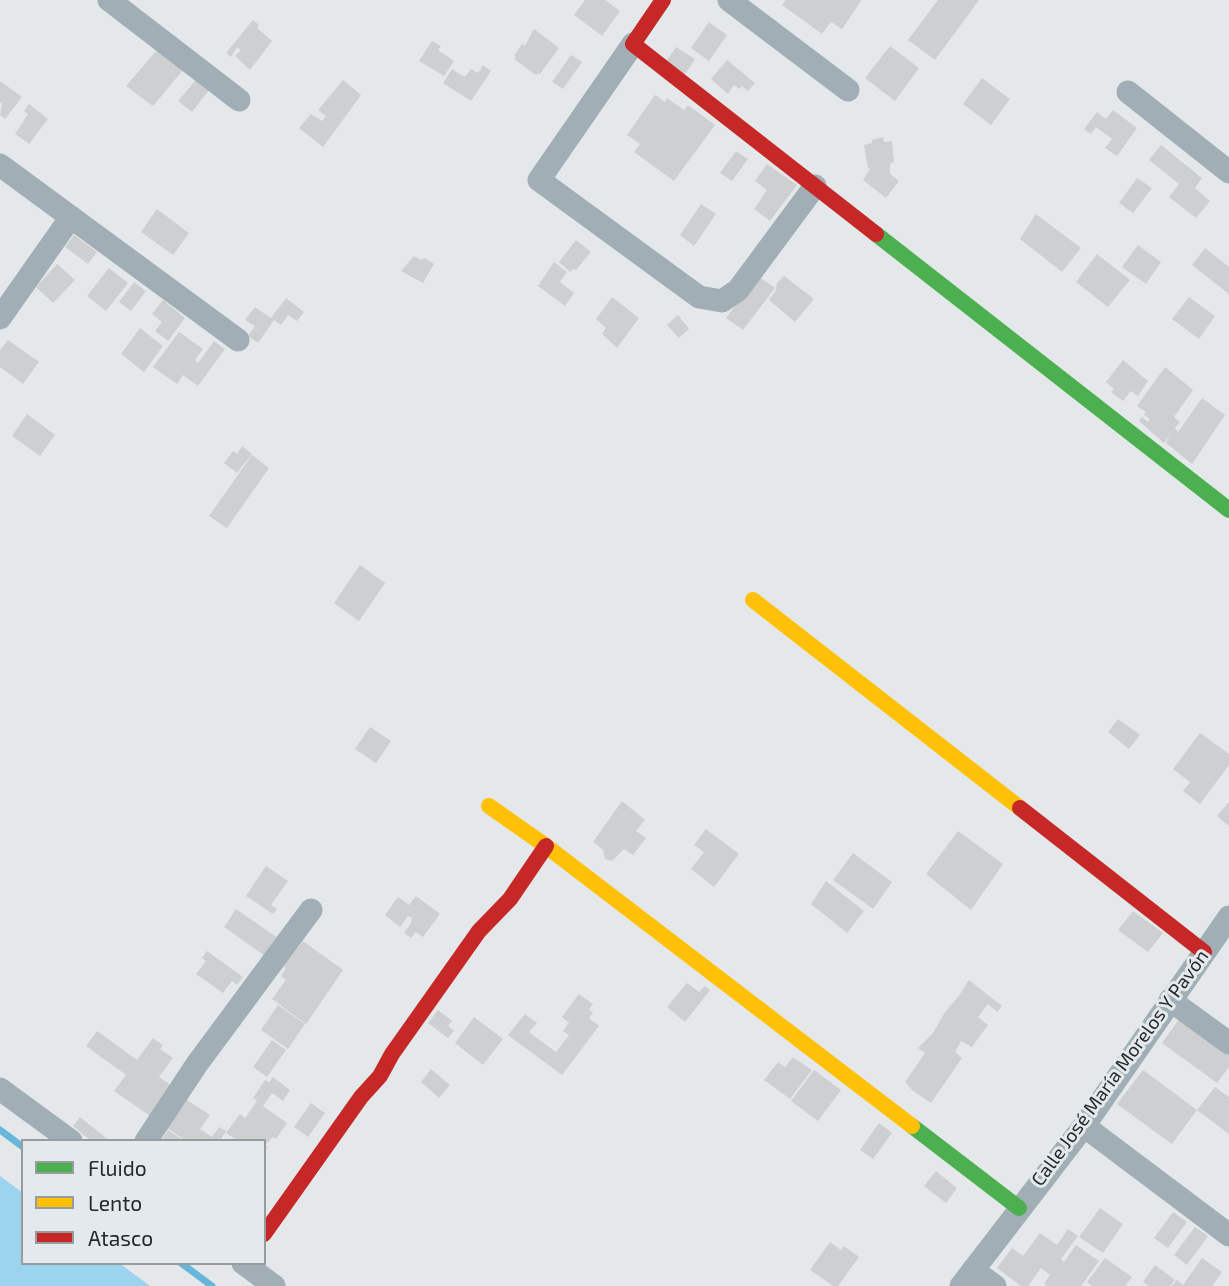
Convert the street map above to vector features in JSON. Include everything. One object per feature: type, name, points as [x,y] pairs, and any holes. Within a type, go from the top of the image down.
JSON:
[{"type":"street","points":[[109,0],[239,100]]},
{"type":"street","points":[[663,0],[539,180],[699,297],[722,301],[738,290],[815,187]]},
{"type":"street","points":[[729,0],[848,90]]},
{"type":"street","points":[[633,44],[1229,510]]},
{"type":"street","points":[[1128,92],[1229,173]]},
{"type":"street","points":[[0,165],[238,340]]},
{"type":"street","points":[[0,318],[71,217]]},
{"type":"street","points":[[753,600],[1204,952]]},
{"type":"street","points":[[489,806],[546,846],[1019,1208]]},
{"type":"street","points":[[266,1231],[361,1097],[380,1076],[392,1054],[478,931],[510,900],[546,846]]},
{"type":"street","points":[[147,1139],[197,1064],[311,910]]},
{"type":"street","name":"Calle José María Morelos Y Pavón","points":[[967,1278],[1084,1126],[1229,917]]},
{"type":"street","points":[[1170,1000],[1229,1043]]},
{"type":"street","points":[[0,1089],[68,1139]]},
{"type":"street","points":[[1084,1126],[1229,1235]]},
{"type":"street","points":[[246,1265],[274,1286]]},
{"type":"street","points":[[967,1278],[995,1286]]},
{"type":"shaded area","points":[[0,1176],[21,1192],[21,1265],[122,1265],[150,1286],[0,1286]]},
{"type":"building","points":[[585,0],[605,0],[620,11],[602,36],[574,15]]},
{"type":"building","points":[[786,0],[861,1],[842,29],[831,22],[822,34],[782,5]]},
{"type":"building","points":[[938,0],[979,0],[935,60],[908,40]]},
{"type":"building","points":[[253,20],[259,25],[257,28],[272,41],[250,70],[235,56],[241,50],[237,47],[231,57],[226,53]]},
{"type":"building","points":[[709,22],[727,35],[709,61],[691,48]]},
{"type":"building","points":[[534,29],[559,48],[540,74],[536,75],[514,59]]},
{"type":"building","points":[[432,41],[441,46],[438,50],[454,61],[444,76],[419,61]]},
{"type":"building","points":[[890,46],[919,68],[895,101],[865,78]]},
{"type":"building","points":[[676,47],[695,59],[685,74],[666,62]]},
{"type":"building","points":[[157,50],[183,70],[153,106],[126,86]]},
{"type":"building","points":[[571,55],[582,62],[563,89],[552,82]]},
{"type":"building","points":[[727,60],[755,83],[748,91],[742,86],[739,89],[734,85],[728,94],[711,79]]},
{"type":"building","points":[[483,65],[491,71],[471,101],[443,83],[452,69],[465,77],[471,69],[478,73]]},
{"type":"building","points":[[982,78],[1010,99],[991,125],[963,104]]},
{"type":"building","points":[[196,80],[209,90],[192,112],[178,101]]},
{"type":"building","points":[[343,80],[361,95],[323,147],[299,128],[311,114],[322,121],[326,116],[318,110]]},
{"type":"building","points":[[0,81],[22,97],[5,119],[0,115]]},
{"type":"building","points":[[655,95],[665,102],[667,98],[684,110],[688,105],[715,125],[674,181],[634,152],[640,144],[627,135]]},
{"type":"building","points":[[29,104],[48,119],[29,144],[15,134],[28,114],[24,111]]},
{"type":"building","points":[[1113,110],[1137,128],[1117,156],[1105,148],[1112,139],[1096,127],[1091,134],[1084,129],[1097,112],[1106,119]]},
{"type":"building","points":[[883,137],[884,142],[892,141],[894,162],[890,164],[890,174],[899,181],[886,198],[863,180],[870,169],[864,145]]},
{"type":"building","points":[[1161,145],[1202,178],[1195,188],[1210,201],[1196,218],[1169,197],[1179,184],[1149,160]]},
{"type":"building","points":[[736,151],[748,159],[732,181],[720,173]]},
{"type":"building","points":[[767,164],[797,185],[770,221],[754,209],[767,190],[755,181]]},
{"type":"building","points":[[1137,178],[1152,188],[1133,213],[1119,203]]},
{"type":"building","points":[[701,204],[716,214],[694,246],[680,235]]},
{"type":"building","points":[[157,209],[189,233],[173,255],[141,232]]},
{"type":"building","points":[[1036,214],[1081,248],[1062,272],[1020,239]]},
{"type":"building","points":[[74,235],[97,252],[88,264],[65,247]]},
{"type":"building","points":[[576,240],[591,252],[576,270],[570,272],[559,262]]},
{"type":"building","points":[[1138,245],[1161,262],[1146,284],[1122,267]]},
{"type":"building","points":[[1205,248],[1229,267],[1229,294],[1192,265]]},
{"type":"building","points":[[1097,254],[1130,280],[1108,307],[1076,282]]},
{"type":"building","points":[[414,256],[421,260],[425,258],[434,264],[423,283],[401,271]]},
{"type":"building","points":[[554,262],[567,272],[560,282],[574,293],[565,306],[538,286]]},
{"type":"building","points":[[57,264],[75,280],[53,303],[36,287]]},
{"type":"building","points":[[109,268],[128,283],[106,311],[87,296]]},
{"type":"building","points":[[758,276],[775,288],[743,330],[726,318]]},
{"type":"building","points":[[784,276],[814,299],[795,322],[769,300],[777,283]]},
{"type":"building","points":[[134,282],[146,291],[131,311],[119,302]]},
{"type":"building","points":[[612,297],[639,318],[617,348],[602,334],[606,328],[596,319]]},
{"type":"building","points":[[1189,297],[1215,316],[1199,339],[1172,319]]},
{"type":"building","points":[[286,298],[304,312],[297,321],[288,315],[281,325],[274,320],[258,343],[248,336],[255,326],[245,320],[255,307],[271,318]]},
{"type":"building","points":[[163,300],[185,318],[168,341],[155,331],[162,322],[152,314]]},
{"type":"building","points":[[678,315],[689,329],[679,338],[667,325]]},
{"type":"building","points":[[140,328],[163,346],[144,372],[121,354]]},
{"type":"building","points":[[179,332],[203,349],[195,360],[198,363],[214,341],[225,349],[198,386],[183,375],[177,384],[153,367]]},
{"type":"building","points":[[8,340],[39,362],[23,384],[0,367],[0,350]]},
{"type":"building","points":[[1123,360],[1148,381],[1138,396],[1131,391],[1123,401],[1111,392],[1114,389],[1106,382]]},
{"type":"building","points":[[1165,367],[1193,390],[1174,417],[1180,422],[1175,428],[1178,432],[1202,398],[1225,415],[1192,464],[1166,443],[1170,436],[1164,443],[1139,421],[1142,417],[1148,422],[1150,419],[1144,415],[1146,412],[1137,406]]},
{"type":"building","points":[[27,414],[55,435],[40,456],[12,436]]},
{"type":"building","points":[[242,446],[252,454],[237,473],[224,463],[233,451],[237,454]]},
{"type":"building","points":[[252,455],[269,468],[227,528],[209,516]]},
{"type":"building","points":[[360,565],[385,583],[359,621],[334,603]]},
{"type":"building","points":[[1118,719],[1140,735],[1129,749],[1108,732]]},
{"type":"building","points":[[370,727],[391,741],[376,763],[355,749]]},
{"type":"building","points":[[1200,733],[1229,754],[1229,765],[1200,804],[1183,791],[1190,782],[1173,769]]},
{"type":"building","points":[[622,801],[645,820],[636,831],[646,838],[633,855],[624,849],[612,861],[605,859],[603,850],[593,842]]},
{"type":"building","points":[[1229,802],[1229,826],[1217,816]]},
{"type":"building","points":[[706,829],[739,854],[714,887],[691,869],[704,852],[694,845]]},
{"type":"building","points":[[958,831],[1003,864],[971,910],[926,874]]},
{"type":"building","points":[[853,853],[892,882],[873,909],[833,880]]},
{"type":"building","points":[[266,866],[288,881],[271,905],[277,909],[273,914],[246,896]]},
{"type":"building","points":[[826,881],[864,911],[847,933],[811,904]]},
{"type":"building","points":[[416,896],[440,914],[423,937],[416,932],[411,938],[404,933],[412,918],[408,916],[400,927],[385,915],[398,897],[409,905]]},
{"type":"building","points":[[236,909],[278,938],[265,956],[224,927]]},
{"type":"building","points":[[1133,911],[1163,933],[1148,952],[1118,930]]},
{"type":"building","points":[[303,941],[343,970],[306,1024],[272,999],[286,980],[281,976],[286,968],[283,966]]},
{"type":"building","points":[[207,951],[243,977],[237,985],[232,981],[223,993],[196,974],[206,961],[202,958]]},
{"type":"building","points":[[969,980],[1002,1006],[997,1012],[988,1004],[978,1017],[988,1025],[972,1047],[961,1041],[955,1052],[962,1058],[931,1103],[905,1082],[925,1053],[918,1048],[933,1033]]},
{"type":"building","points":[[687,983],[699,992],[705,986],[710,990],[685,1022],[667,1007]]},
{"type":"building","points":[[579,994],[593,1004],[589,1009],[593,1013],[589,1018],[599,1026],[562,1075],[508,1035],[525,1014],[537,1023],[529,1032],[556,1052],[569,1035],[563,1031],[570,1021],[562,1017]]},
{"type":"building","points":[[278,1005],[305,1024],[288,1049],[261,1030]]},
{"type":"building","points":[[438,1010],[452,1021],[448,1026],[454,1031],[448,1038],[428,1023]]},
{"type":"building","points":[[1182,1015],[1229,1049],[1229,1067],[1217,1083],[1162,1043]]},
{"type":"building","points":[[474,1017],[503,1039],[483,1065],[455,1043]]},
{"type":"building","points":[[97,1031],[137,1060],[153,1038],[163,1045],[160,1049],[173,1058],[159,1077],[172,1086],[150,1116],[114,1091],[126,1075],[86,1046]]},
{"type":"building","points":[[272,1040],[286,1050],[267,1077],[253,1067]]},
{"type":"building","points":[[793,1057],[812,1070],[790,1099],[764,1080],[778,1062],[785,1067]]},
{"type":"building","points":[[431,1069],[450,1085],[439,1098],[421,1082]]},
{"type":"building","points":[[814,1070],[841,1090],[818,1121],[791,1101]]},
{"type":"building","points":[[1143,1070],[1197,1110],[1172,1144],[1117,1104]]},
{"type":"building","points":[[273,1077],[290,1090],[283,1101],[272,1093],[263,1106],[287,1123],[276,1139],[273,1137],[266,1144],[266,1139],[235,1139],[226,1133],[240,1114],[245,1118],[257,1101],[253,1098],[265,1080],[269,1082]]},
{"type":"building","points":[[1215,1087],[1229,1097],[1229,1134],[1197,1110]]},
{"type":"building","points":[[187,1100],[210,1115],[200,1129],[212,1137],[219,1127],[226,1131],[221,1139],[183,1139],[167,1128]]},
{"type":"building","points":[[311,1103],[325,1113],[308,1137],[294,1127]]},
{"type":"building","points":[[80,1117],[108,1139],[89,1139],[73,1126]]},
{"type":"building","points":[[879,1123],[892,1133],[873,1159],[860,1150]]},
{"type":"building","points":[[168,1130],[181,1139],[162,1139]]},
{"type":"building","points":[[936,1171],[957,1188],[946,1203],[924,1186]]},
{"type":"building","points":[[1100,1208],[1123,1224],[1103,1253],[1079,1237]]},
{"type":"building","points":[[1173,1212],[1187,1222],[1168,1248],[1154,1238]]},
{"type":"building","points":[[1195,1227],[1208,1236],[1187,1265],[1174,1255]]},
{"type":"building","points":[[1068,1229],[1078,1236],[1061,1259],[1064,1262],[1076,1245],[1099,1261],[1081,1286],[1047,1286],[1044,1284],[1050,1275],[1041,1268],[1028,1286],[1021,1286],[997,1268],[1012,1248],[1023,1256],[1040,1233],[1057,1245]]},
{"type":"building","points":[[830,1242],[841,1250],[844,1246],[859,1257],[838,1286],[833,1286],[810,1270]]},
{"type":"building","points":[[1105,1258],[1132,1277],[1125,1286],[1092,1286],[1087,1282]]},
{"type":"building","points":[[1202,1258],[1222,1272],[1212,1286],[1172,1286],[1177,1280],[1183,1285]]},
{"type":"building","points":[[1155,1265],[1175,1280],[1170,1286],[1149,1286],[1143,1282]]},
{"type":"waterway","points":[[0,1130],[21,1146]]},
{"type":"waterway","points":[[184,1265],[212,1286]]},
{"type":"traffic: fast","points":[[876,234],[1229,510]]},
{"type":"traffic: fast","points":[[912,1126],[1019,1208]]},
{"type":"traffic: slow","points":[[753,600],[1020,808]]},
{"type":"traffic: slow","points":[[489,806],[546,846],[912,1126]]},
{"type":"traffic: jam","points":[[663,0],[633,44],[876,234]]},
{"type":"traffic: jam","points":[[1020,808],[1204,952]]},
{"type":"traffic: jam","points":[[266,1231],[361,1097],[380,1076],[392,1054],[479,931],[510,899],[546,846]]}]
